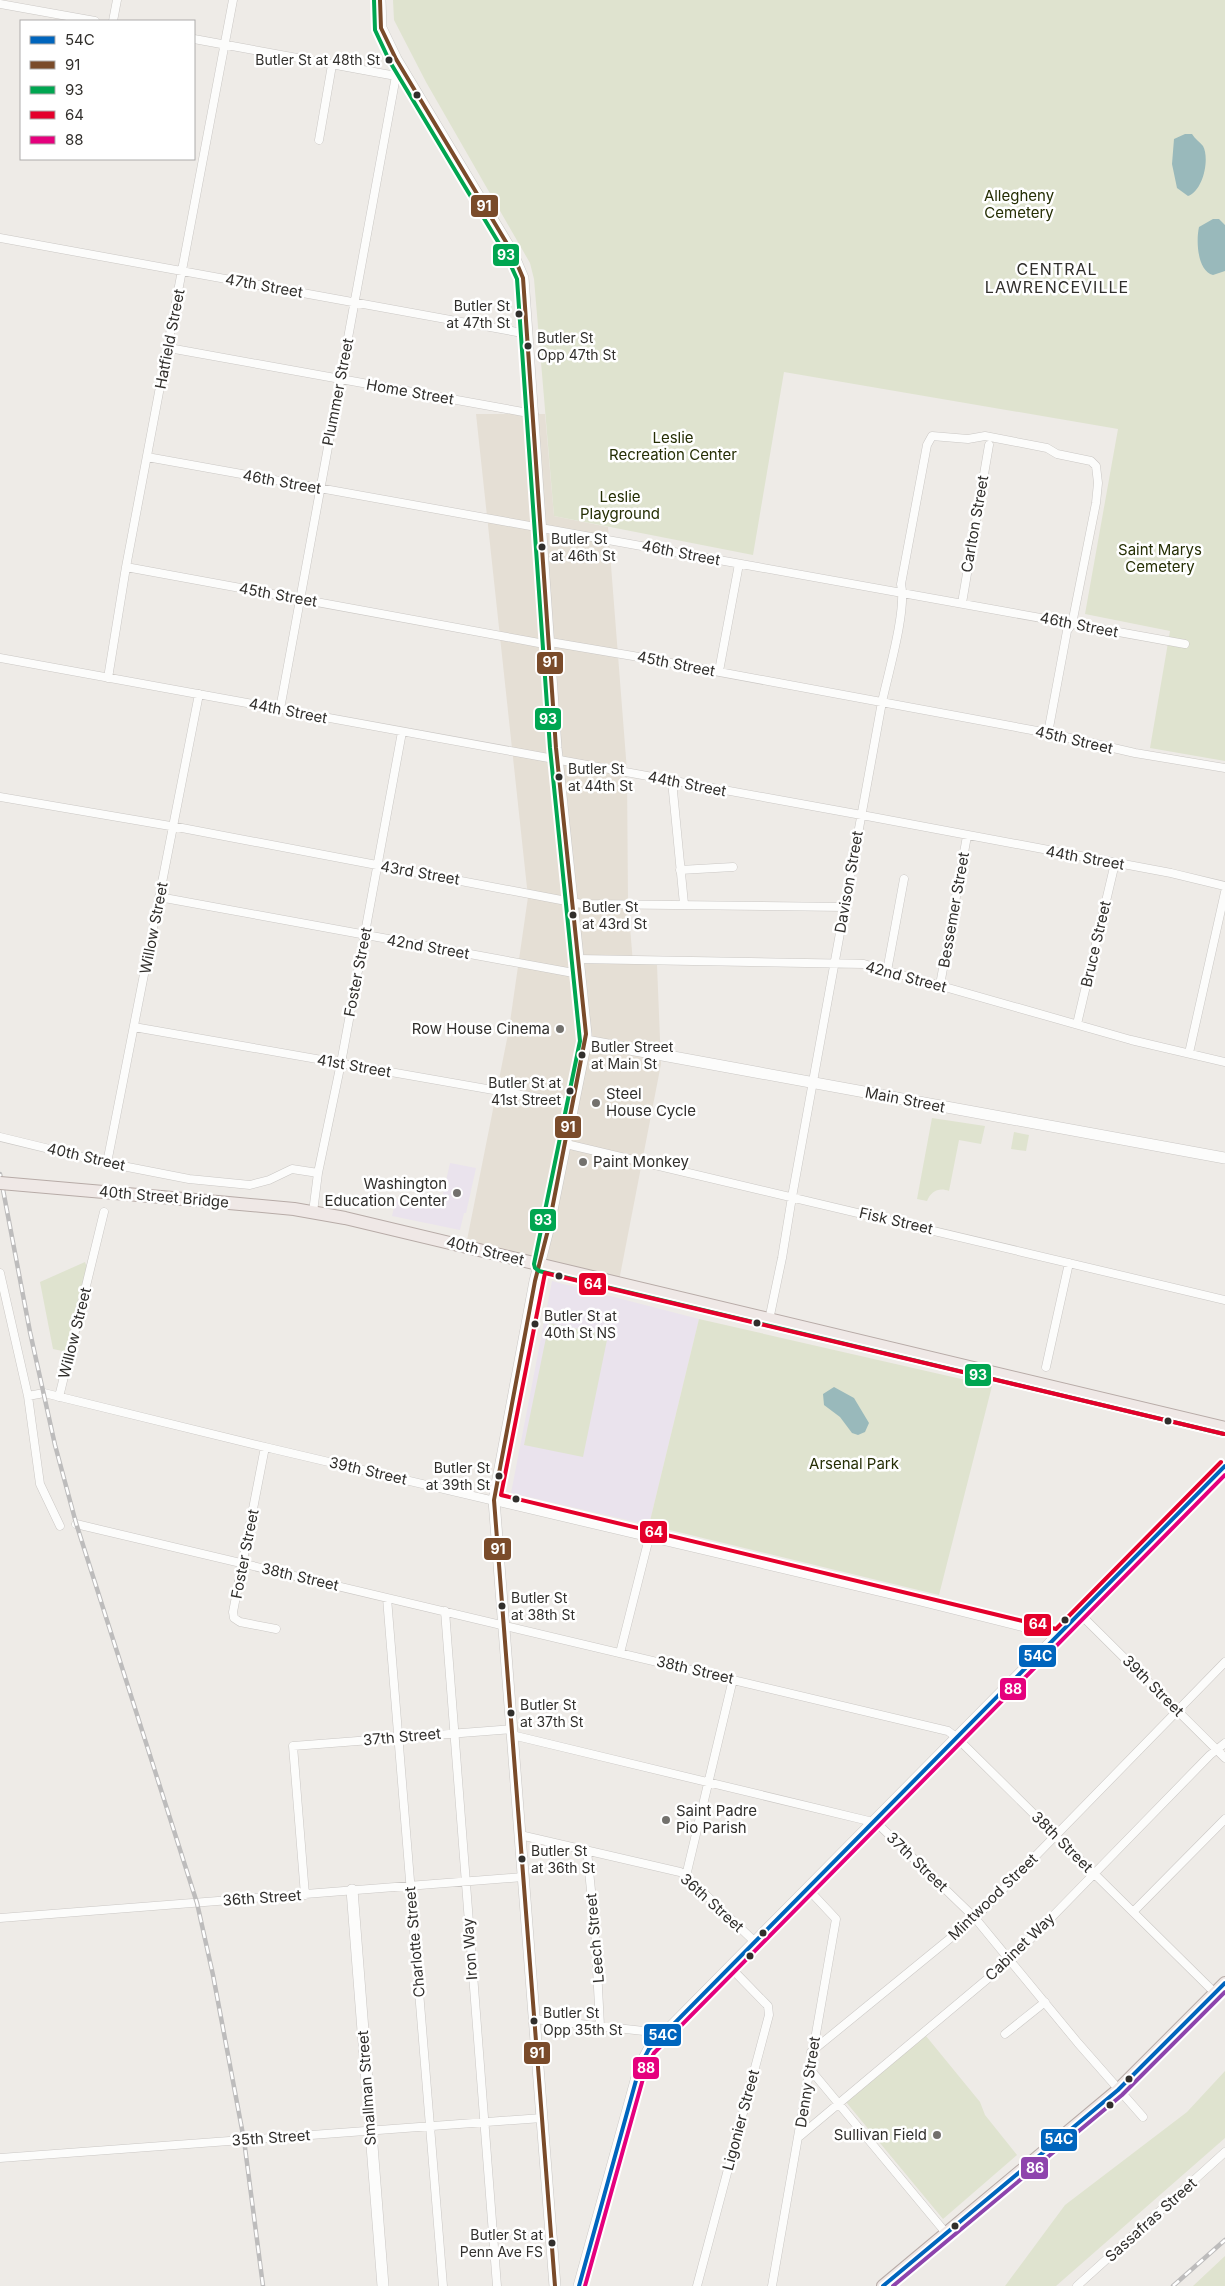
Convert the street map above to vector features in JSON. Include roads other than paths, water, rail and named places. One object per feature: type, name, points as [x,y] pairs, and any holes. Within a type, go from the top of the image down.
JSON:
[{"type":"main road","points":[[380,0],[381,28],[400,74],[519,264],[523,278],[557,760],[586,1041],[494,1500],[555,2286]]},
{"type":"main road","name":"Main Street","points":[[586,1041],[1225,1158]]},
{"type":"main road","name":"40th Street Bridge","points":[[0,1183],[207,1201],[327,1214]]},
{"type":"main road","name":"40th Street","points":[[327,1214],[1225,1428]]},
{"type":"main road","points":[[579,2286],[640,2066],[649,2049],[662,2033],[755,1942],[1225,1466]]},
{"type":"main road","name":"Smallman Street","points":[[352,1890],[383,2286]]},
{"type":"main road","points":[[884,2286],[946,2232],[1118,2090],[1225,1984]]},
{"type":"street","points":[[113,20],[117,0]]},
{"type":"street","name":"Hatfield Street","points":[[108,678],[126,567],[233,0]]},
{"type":"street","points":[[0,4],[89,20]]},
{"type":"street","points":[[195,39],[332,65],[400,74]]},
{"type":"street","points":[[319,140],[332,65]]},
{"type":"street","name":"Plummer Street","points":[[280,709],[340,379],[400,74]]},
{"type":"street","name":"47th Street","points":[[0,238],[528,334]]},
{"type":"street","name":"Home Street","points":[[168,348],[534,414]]},
{"type":"street","name":"Davison Street","points":[[769,1320],[782,1258],[861,816],[903,594],[901,584],[927,445],[930,438],[935,435],[968,439],[985,436],[1047,448],[1057,454],[1091,462],[1098,472],[1096,503],[1072,624]]},
{"type":"street","name":"Carlton Street","points":[[962,603],[989,445]]},
{"type":"street","name":"46th Street","points":[[147,458],[1185,644]]},
{"type":"street","points":[[718,672],[739,564]]},
{"type":"street","name":"45th Street","points":[[126,567],[538,643],[550,642],[718,672],[1048,733],[1135,754],[1225,768]]},
{"type":"street","points":[[1048,733],[1067,631],[1072,624]]},
{"type":"street","name":"44th Street","points":[[0,658],[1171,873],[1225,886]]},
{"type":"street","name":"Willow Street","points":[[107,1163],[199,694]]},
{"type":"street","name":"Foster Street","points":[[313,1212],[318,1174],[341,1064],[402,732]]},
{"type":"street","points":[[672,782],[684,904]]},
{"type":"street","name":"43rd Street","points":[[0,797],[174,827],[587,904],[845,907]]},
{"type":"street","name":"Bessemer Street","points":[[940,985],[967,836]]},
{"type":"street","name":"Bruce Street","points":[[1077,1024],[1115,863]]},
{"type":"street","points":[[680,870],[733,867]]},
{"type":"street","points":[[887,971],[904,879]]},
{"type":"street","points":[[1189,1053],[1225,892]]},
{"type":"street","name":"42nd Street","points":[[159,898],[579,974]]},
{"type":"street","name":"42nd Street","points":[[578,958],[864,964],[1077,1024],[1225,1062]]},
{"type":"street","name":"41st Street","points":[[134,1027],[573,1104]]},
{"type":"street","name":"40th Street","points":[[0,1137],[107,1163],[189,1179],[250,1185],[269,1180],[292,1169],[318,1174]]},
{"type":"street","name":"Fisk Street","points":[[566,1144],[1225,1300]]},
{"type":"street","name":"Willow Street","points":[[59,1397],[104,1212]]},
{"type":"street","points":[[1046,1367],[1069,1263]]},
{"type":"street","points":[[0,1273],[28,1396],[40,1484],[60,1526]]},
{"type":"street","name":"39th Street","points":[[28,1396],[44,1393],[919,1601],[1058,1636]]},
{"type":"street","name":"Foster Street","points":[[265,1447],[233,1612],[234,1618],[240,1622],[276,1629]]},
{"type":"street","name":"38th Street","points":[[76,1524],[948,1731],[1215,1993]]},
{"type":"street","points":[[620,1652],[649,1538]]},
{"type":"street","name":"Charlotte Street","points":[[388,1598],[443,2286]]},
{"type":"street","name":"Iron Way","points":[[445,1612],[497,2286]]},
{"type":"street","name":"39th Street","points":[[1080,1614],[1225,1758]]},
{"type":"street","name":"Mintwood Street","points":[[811,2052],[975,1918],[1225,1662]]},
{"type":"street","points":[[686,1876],[733,1679]]},
{"type":"street","name":"37th Street","points":[[305,1895],[292,1746],[453,1733],[512,1732],[873,1822],[881,1827],[975,1918],[1118,2090],[1143,2117]]},
{"type":"street","name":"Cabinet Way","points":[[800,2136],[1010,1960],[1225,1742]]},
{"type":"street","points":[[1133,1912],[1225,1819]]},
{"type":"street","name":"36th Street","points":[[520,1835],[680,1872],[755,1942]]},
{"type":"street","name":"Leech Street","points":[[587,1851],[595,1930],[600,2026]]},
{"type":"street","name":"36th Street","points":[[0,1918],[305,1895],[465,1880],[523,1877]]},
{"type":"street","name":"Denny Street","points":[[772,2286],[800,2136],[811,2052],[836,1919],[807,1888]]},
{"type":"street","name":"Ligonier Street","points":[[697,2286],[769,2015],[768,2006],[730,1967]]},
{"type":"street","points":[[1005,2034],[1045,2002]]},
{"type":"street","points":[[534,2019],[662,2033]]},
{"type":"street","points":[[809,2068],[946,2232]]},
{"type":"street","name":"35th Street","points":[[0,2158],[542,2118]]},
{"type":"street","name":"Sassafras Street","points":[[1077,2286],[1225,2152]]},
{"type":"water","points":[[1185,134],[1192,134],[1203,146],[1206,159],[1204,174],[1198,188],[1188,196],[1177,188],[1172,164],[1174,139]]},
{"type":"water","points":[[1213,219],[1219,219],[1225,225],[1225,271],[1213,275],[1204,268],[1201,261],[1198,239],[1199,227]]},
{"type":"water","points":[[834,1387],[854,1398],[869,1423],[865,1432],[858,1435],[852,1433],[840,1417],[824,1405],[823,1394]]},
{"type":"railway","points":[[0,1174],[30,1332],[55,1445],[76,1523],[197,1903],[213,1975],[244,2140],[263,2286]]},
{"type":"railway","points":[[1173,2286],[1225,2240]]},
{"type":"place","name":"Butler St at 48th St","points":[[389,60]]},
{"type":"place","name":"Butler St at 47th St","points":[[519,314]]},
{"type":"place","name":"Butler St Opp 47th St","points":[[528,346]]},
{"type":"place","name":"Butler St at 46th St","points":[[542,547]]},
{"type":"place","name":"Butler St at 44th St","points":[[559,777]]},
{"type":"place","name":"Butler St at 43rd St","points":[[573,915]]},
{"type":"place","name":"Row House Cinema","points":[[560,1029]]},
{"type":"place","name":"Butler Street at Main St","points":[[582,1055]]},
{"type":"place","name":"Butler St at 41st Street","points":[[570,1091]]},
{"type":"place","name":"Steel House Cycle","points":[[596,1103]]},
{"type":"place","name":"Paint Monkey","points":[[583,1162]]},
{"type":"place","name":"Washington Education Center","points":[[457,1193]]},
{"type":"place","name":"Butler St at 40th St NS","points":[[535,1324]]},
{"type":"place","name":"Butler St at 39th St","points":[[499,1476]]},
{"type":"place","name":"Butler St at 38th St","points":[[502,1606]]},
{"type":"place","name":"Butler St at 37th St","points":[[511,1713]]},
{"type":"place","name":"Saint Padre Pio Parish","points":[[666,1820]]},
{"type":"place","name":"Butler St at 36th St","points":[[522,1859]]},
{"type":"place","name":"Butler St Opp 35th St","points":[[534,2021]]},
{"type":"place","name":"Sullivan Field","points":[[937,2135]]},
{"type":"place","name":"Butler St at Penn Ave FS","points":[[552,2243]]},
{"type":"district","name":"CENTRAL LAWRENCEVILLE","points":[[1057,278]]},
{"type":"park label","name":"Allegheny Cemetery","points":[[1019,204]]},
{"type":"park label","name":"Leslie Recreation Center","points":[[673,446]]},
{"type":"park label","name":"Leslie Playground","points":[[620,506]]},
{"type":"park label","name":"Saint Marys Cemetery","points":[[1160,558]]},
{"type":"park label","name":"Arsenal Park","points":[[854,1464]]}]
